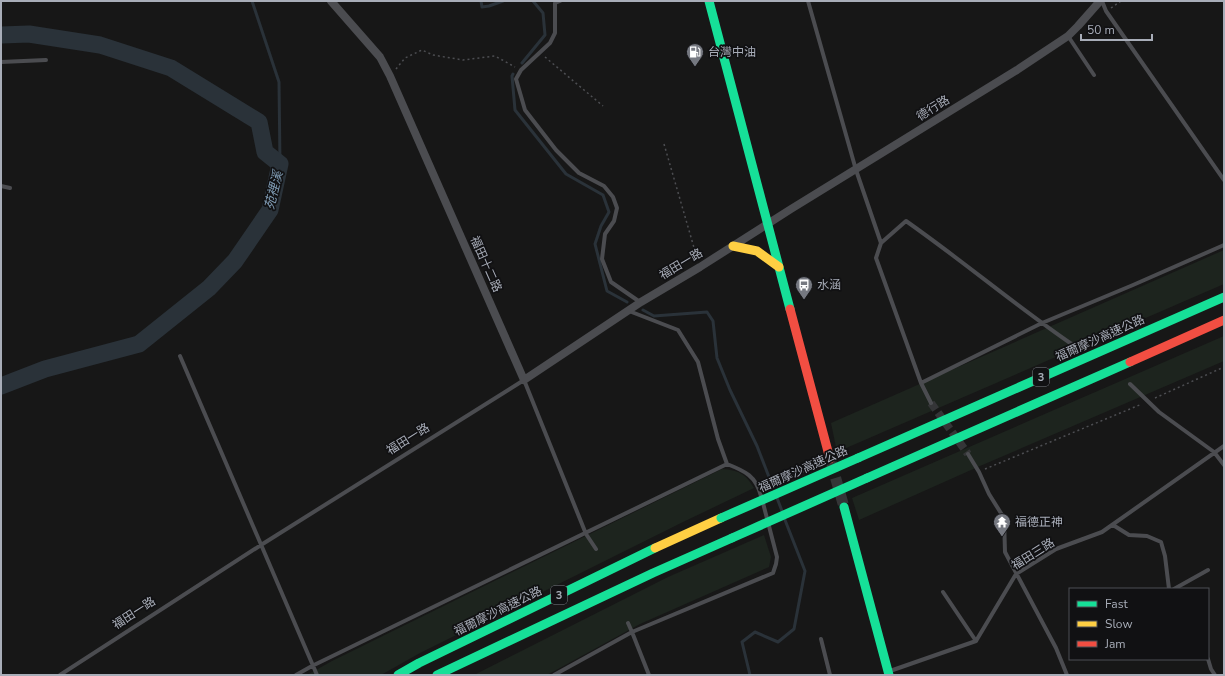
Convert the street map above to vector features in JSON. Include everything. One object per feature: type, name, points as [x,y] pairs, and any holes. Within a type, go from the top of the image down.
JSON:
[{"type":"main road","points":[[709,1],[830,459]]},
{"type":"main road","points":[[733,246],[756,251],[779,267]]},
{"type":"main road","name":"福爾摩沙高速公路","points":[[398,675],[419,663],[662,544],[1224,297]]},
{"type":"main road","name":"3","points":[[437,675],[653,573],[1224,320]]},
{"type":"main road","points":[[844,508],[889,673]]},
{"type":"street","name":"福田十二路","points":[[331,1],[380,57],[390,76],[524,380]]},
{"type":"street","name":"德行路","points":[[768,223],[1017,70],[1068,36],[1101,1]]},
{"type":"street","name":"福田一路","points":[[524,380],[641,302],[700,268],[768,223]]},
{"type":"lane","points":[[560,1],[555,4],[555,33],[550,42],[521,70],[516,80],[525,110],[556,150],[579,173],[604,186],[613,197],[617,208],[614,221],[605,234],[602,259],[611,282],[641,302]]},
{"type":"lane","points":[[808,1],[856,170],[881,243]]},
{"type":"lane","points":[[1101,1],[1106,11],[1224,180]]},
{"type":"lane","points":[[1068,36],[1094,75]]},
{"type":"lane","points":[[1,62],[46,60]]},
{"type":"lane","points":[[1,186],[10,188]]},
{"type":"lane","points":[[931,403],[920,383],[876,258],[881,243],[906,221],[1073,345]]},
{"type":"lane","points":[[920,383],[1042,323],[1224,245]]},
{"type":"lane","points":[[628,311],[678,330],[698,362],[718,439],[727,464]]},
{"type":"lane","points":[[180,356],[317,675]]},
{"type":"lane","name":"福田十二路","points":[[524,380],[586,534],[596,549]]},
{"type":"lane","name":"福田一路","points":[[60,675],[261,545],[524,380]]},
{"type":"lane","points":[[1130,384],[1159,412],[1214,452],[1224,465]]},
{"type":"lane","name":"福田三路","points":[[976,641],[1016,574],[1056,549],[1102,532],[1224,446]]},
{"type":"lane","points":[[968,454],[989,494],[1004,518],[1005,552],[1056,648],[1067,675]]},
{"type":"lane","points":[[760,489],[830,459]]},
{"type":"lane","points":[[296,675],[727,464],[745,471],[760,489],[777,557],[773,573],[632,632],[554,675]]},
{"type":"lane","points":[[1112,525],[1129,535],[1147,536],[1161,542],[1165,556],[1169,588]]},
{"type":"lane","points":[[1176,588],[1208,570]]},
{"type":"lane","points":[[889,673],[976,641],[943,592]]},
{"type":"lane","points":[[628,623],[649,675]]},
{"type":"lane","points":[[821,639],[830,675]]},
{"type":"lane","points":[[1208,660],[1211,669],[1216,675]]},
{"type":"path","points":[[1106,11],[1121,1]]},
{"type":"path","points":[[390,76],[405,58],[422,50],[432,55],[463,60],[495,56],[521,70]]},
{"type":"path","points":[[539,53],[603,106]]},
{"type":"path","points":[[664,144],[700,268]]},
{"type":"path","points":[[978,472],[1148,401],[1224,367]]},
{"type":"shaded area","points":[[1224,250],[1224,284],[837,452],[831,423]]},
{"type":"shaded area","points":[[1224,336],[1224,361],[859,520],[852,498]]},
{"type":"shaded area","points":[[722,469],[733,470],[745,476],[754,488],[420,653],[381,675],[307,675],[332,661]]},
{"type":"shaded area","points":[[764,535],[771,557],[769,567],[640,624],[547,675],[474,675],[668,577]]},
{"type":"waterway","points":[[252,1],[279,82],[280,164]]},
{"type":"waterway","points":[[481,1],[482,7],[503,1]]},
{"type":"waterway","points":[[522,63],[545,35],[543,13],[533,1]]},
{"type":"waterway","name":"苑裡溪","points":[[1,35],[29,34],[100,45],[171,68],[259,122],[265,152],[280,164],[270,210],[235,261],[209,288],[139,344],[45,369],[1,386]]},
{"type":"waterway","points":[[513,74],[515,110],[566,174],[603,195],[609,212],[601,226],[595,244],[607,291],[627,302]]},
{"type":"waterway","points":[[643,310],[654,316],[707,312],[713,321],[717,358],[730,390],[757,446],[769,477]]},
{"type":"waterway","points":[[777,498],[782,511]]},
{"type":"waterway","points":[[750,675],[742,642],[755,632],[778,642],[794,629],[805,571],[785,520]]},
{"type":"tunnel","points":[[931,403],[968,454]]},
{"type":"tunnel","points":[[831,462],[844,507]]},
{"type":"traffic: fast","points":[[709,1],[790,309]]},
{"type":"traffic: fast","points":[[858,458],[1224,297]]},
{"type":"traffic: fast","points":[[867,478],[1130,362]]},
{"type":"traffic: fast","points":[[721,518],[858,458]]},
{"type":"traffic: fast","points":[[732,538],[867,478]]},
{"type":"traffic: fast","points":[[844,507],[889,675]]},
{"type":"traffic: fast","points":[[437,675],[653,573],[732,538]]},
{"type":"traffic: fast","points":[[398,675],[419,663],[655,548]]},
{"type":"traffic: slow","points":[[733,246],[757,251],[779,267]]},
{"type":"traffic: slow","points":[[655,548],[721,518]]},
{"type":"traffic: jam","points":[[790,309],[830,459]]},
{"type":"traffic: jam","points":[[1130,362],[1224,320]]},
{"type":"place","name":"台灣中油","points":[[695,67]]},
{"type":"place","name":"水涵","points":[[804,300]]},
{"type":"place","name":"福德正神","points":[[1002,537]]}]
